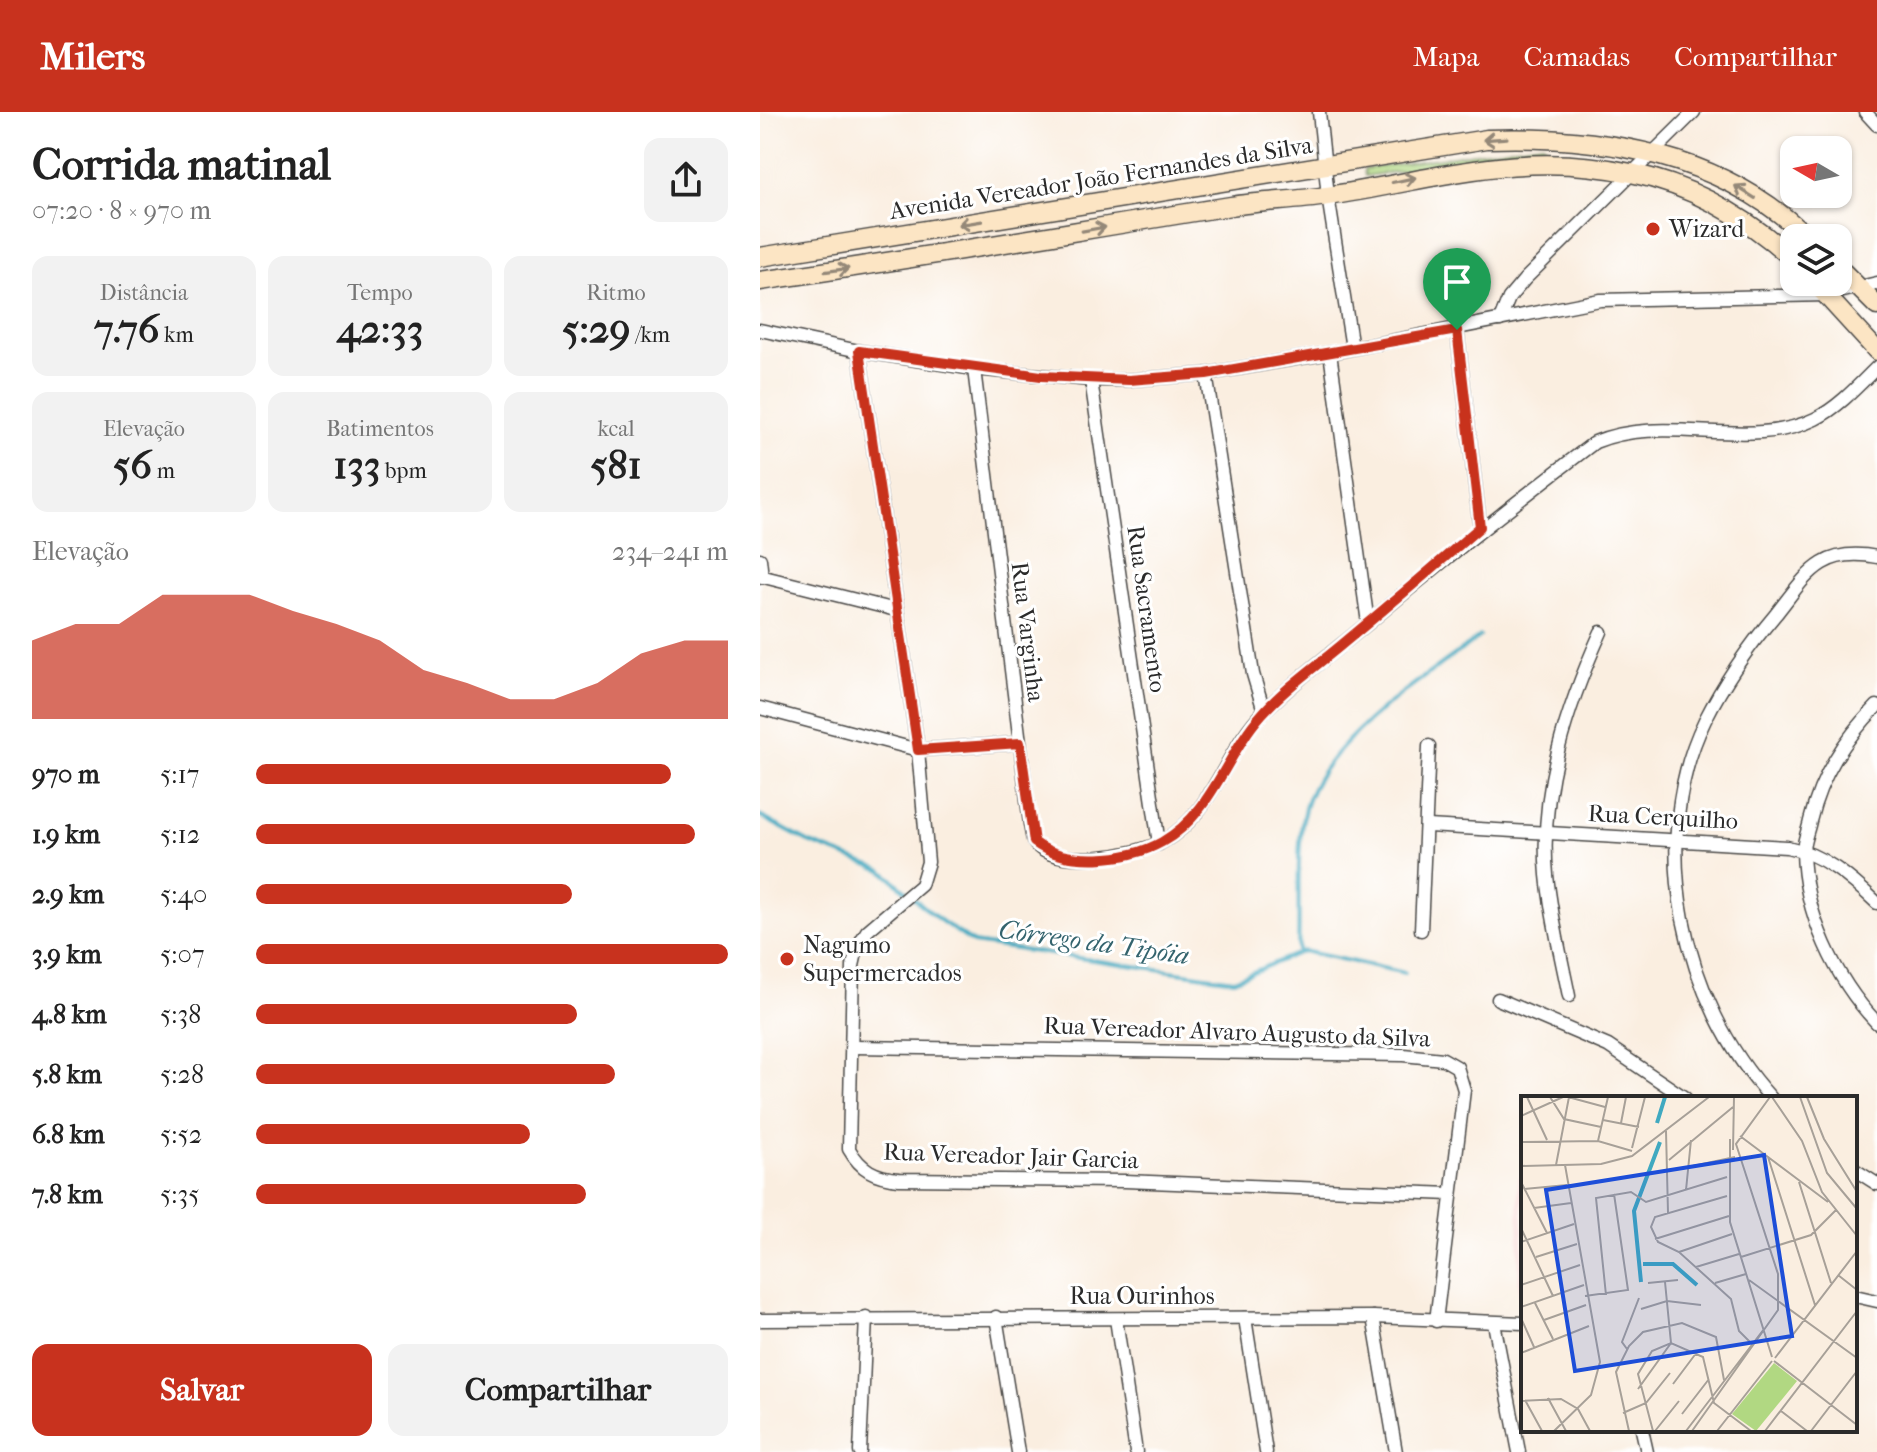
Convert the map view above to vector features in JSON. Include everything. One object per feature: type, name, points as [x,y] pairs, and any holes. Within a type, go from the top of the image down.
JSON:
[{"type":"main road","name":"Avenida Vereador João Fernandes da Silva","points":[[760,257],[1324,168],[1487,139],[1569,139],[1679,160],[1742,190],[1789,224]]},
{"type":"main road","name":"Avenida Vereador João Fernandes da Silva","points":[[760,281],[1236,205],[1328,196],[1506,163],[1544,163],[1630,173],[1666,182],[1727,209],[1780,248]]},
{"type":"main road","points":[[1022,214],[1024,241]]},
{"type":"main road","points":[[1868,285],[1877,306]]},
{"type":"main road","points":[[1827,296],[1877,351]]},
{"type":"street","points":[[1319,112],[1324,168],[1352,348]]},
{"type":"street","points":[[1500,320],[1509,298],[1525,279],[1694,112]]},
{"type":"street","points":[[1865,112],[1877,125]]},
{"type":"street","points":[[760,330],[859,351],[974,369],[1091,380],[1206,374],[1457,330],[1600,300],[1780,290]]},
{"type":"street","points":[[1457,330],[1480,527]]},
{"type":"street","points":[[859,351],[918,750]]},
{"type":"street","points":[[1330,353],[1368,623]]},
{"type":"street","name":"Rua Varginha","points":[[974,369],[1034,842],[1044,850],[1087,859],[1159,844],[1195,816],[1264,711],[1480,527],[1595,442],[1614,434],[1640,430],[1795,428],[1819,418],[1877,367]]},
{"type":"street","points":[[1206,374],[1253,674],[1264,711]]},
{"type":"street","name":"Rua Sacramento","points":[[1091,380],[1159,844]]},
{"type":"street","points":[[1769,1096],[1727,1044],[1709,1006],[1686,936],[1675,839],[1690,765],[1704,722],[1759,635],[1810,572],[1826,559],[1846,553],[1877,557]]},
{"type":"street","points":[[760,559],[761,576],[896,610]]},
{"type":"street","points":[[1569,996],[1547,875],[1546,833],[1554,766],[1564,728],[1578,683],[1601,632]]},
{"type":"street","points":[[1877,706],[1855,729],[1830,764],[1817,793],[1803,850],[1818,929],[1835,970],[1877,1023]]},
{"type":"street","points":[[760,708],[918,750],[1020,743]]},
{"type":"street","points":[[1421,930],[1428,826],[1429,746]]},
{"type":"street","name":"Rua Vereador Jair Garcia","points":[[918,750],[928,862],[921,885],[904,903],[867,931],[857,948],[853,976],[849,1149],[858,1164],[884,1177],[1125,1181],[1451,1194]]},
{"type":"street","name":"Rua Cerquilho","points":[[1428,826],[1675,839],[1803,850],[1835,867],[1877,903]]},
{"type":"street","points":[[1498,999],[1608,1046],[1682,1096]]},
{"type":"street","name":"Rua Vereador Alvaro Augusto da Silva","points":[[853,1047],[1159,1049],[1443,1059],[1457,1067],[1464,1090],[1436,1321]]},
{"type":"street","points":[[1857,1171],[1877,1184]]},
{"type":"street","points":[[1857,1296],[1877,1301]]},
{"type":"street","points":[[860,1452],[866,1317]]},
{"type":"street","name":"Rua Ourinhos","points":[[760,1320],[866,1317],[1373,1317],[1521,1323]]},
{"type":"street","points":[[996,1317],[1018,1452]]},
{"type":"street","points":[[1373,1317],[1396,1452]]},
{"type":"street","points":[[1245,1318],[1266,1452]]},
{"type":"street","points":[[1116,1319],[1136,1452]]},
{"type":"street","points":[[1494,1323],[1519,1452]]},
{"type":"street","points":[[1642,1432],[1647,1452]]},
{"type":"shaded area","points":[[1518,1177],[1521,1177],[1521,1303]]},
{"type":"green space","points":[[1543,143],[1547,151],[1365,176],[1364,169]]},
{"type":"waterway","points":[[1298,952],[1301,833],[1312,790],[1328,764],[1375,715],[1480,636]]},
{"type":"waterway","name":"Córrego da Tipóia","points":[[760,816],[808,842],[882,870],[937,918],[973,943],[1234,980],[1303,951],[1405,973]]},
{"type":"place","name":"Wizard","points":[[1653,229]]},
{"type":"place","name":"Nagumo Supermercados","points":[[787,959]]},
{"type":"route","points":[[1457,330],[1480,527],[1264,711],[1212,792],[1181,830],[1159,844],[1136,851],[1087,859],[1058,855],[1034,842],[1020,743],[918,750],[859,351],[974,369],[1091,380],[1129,380],[1206,374],[1457,330]]}]
